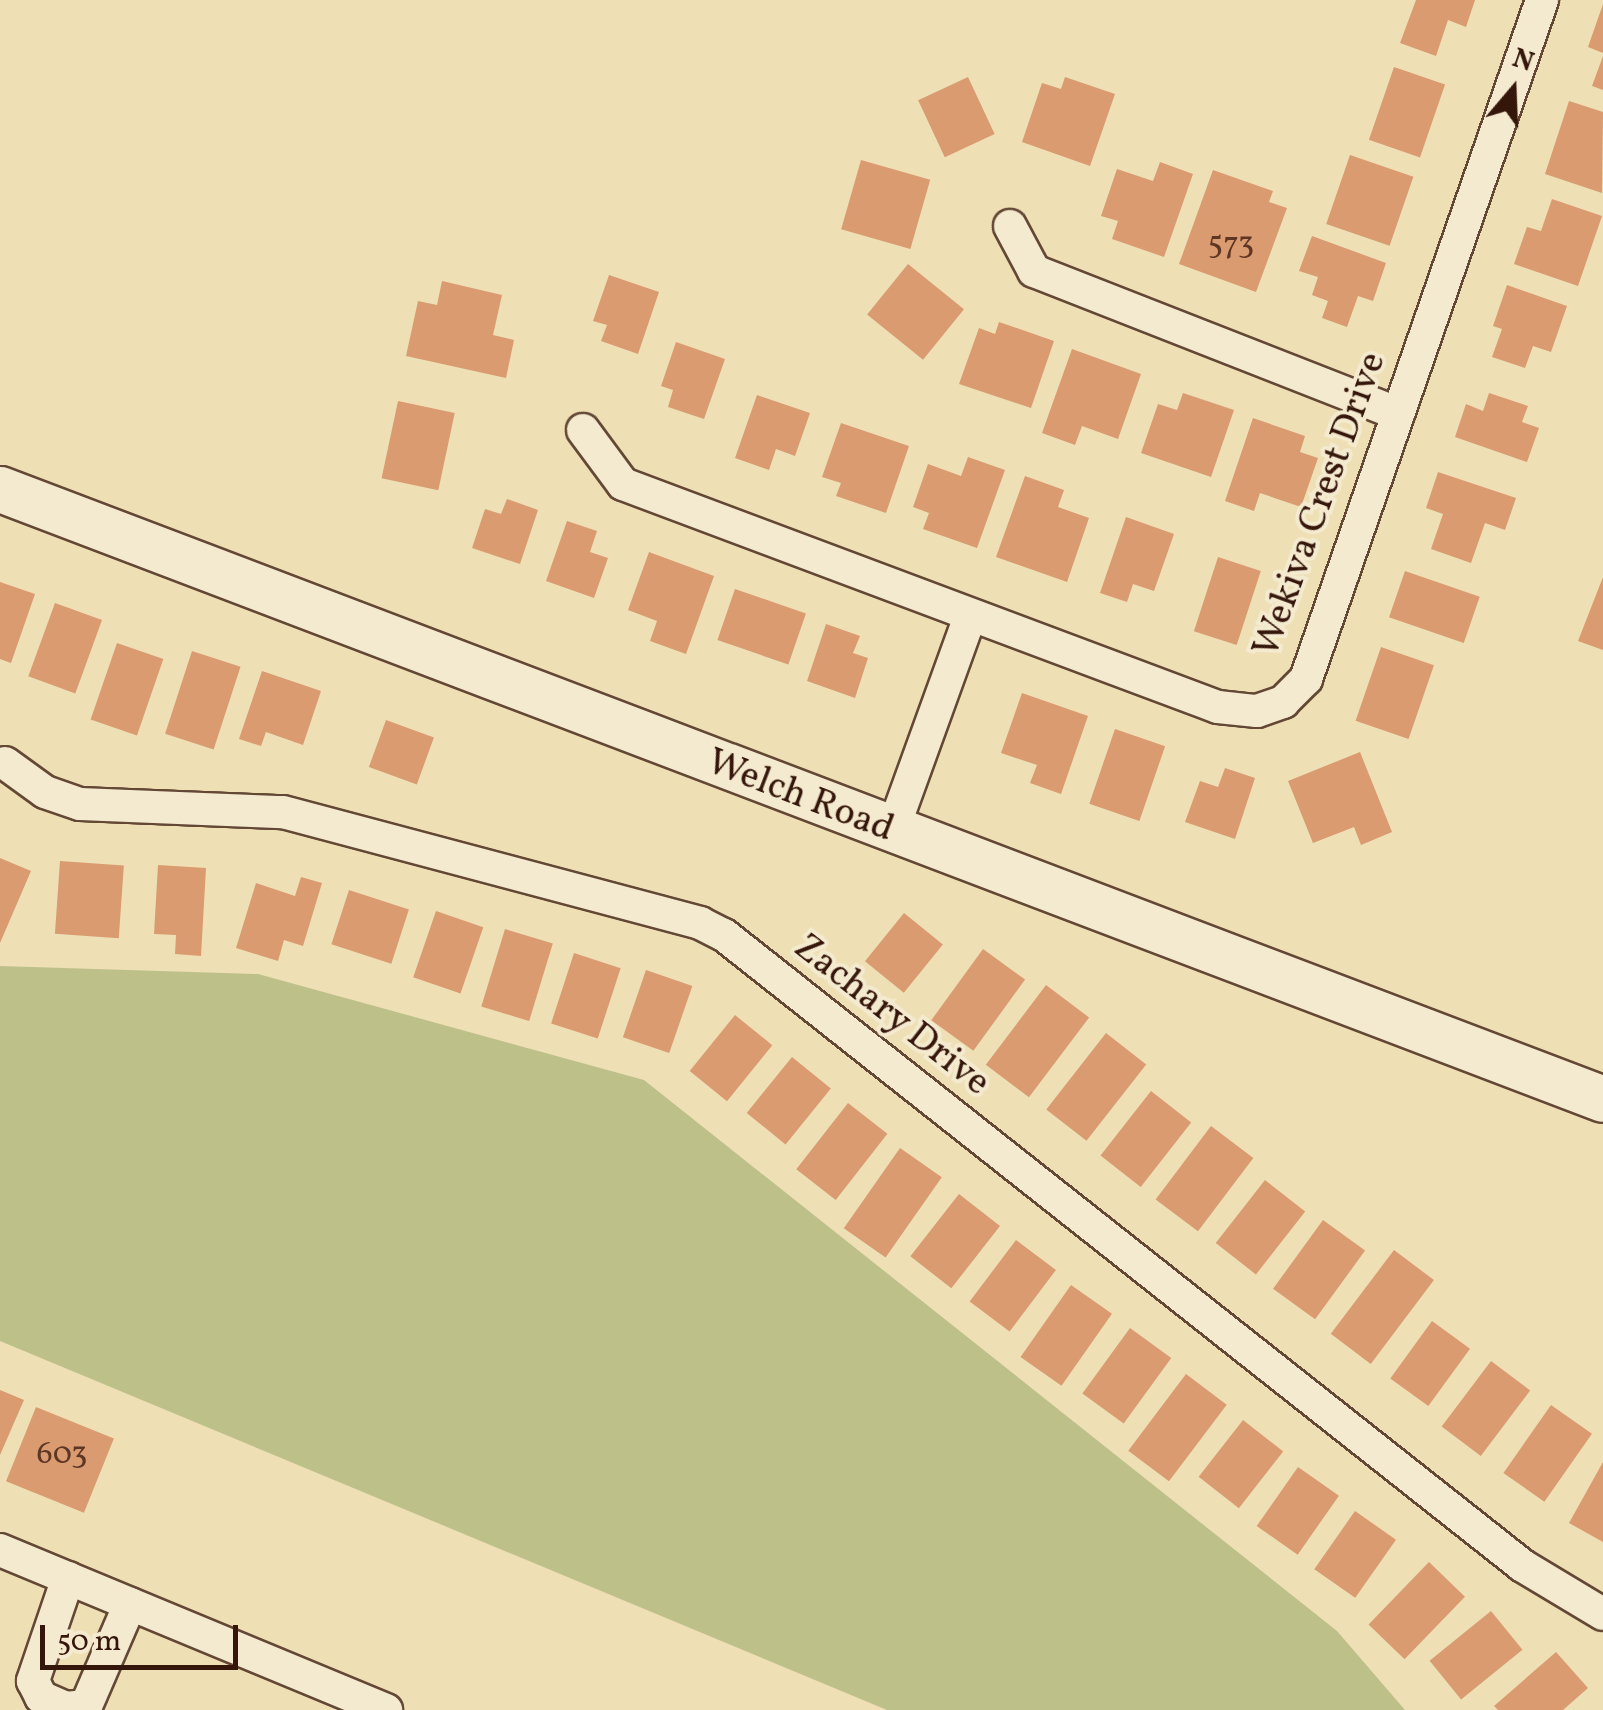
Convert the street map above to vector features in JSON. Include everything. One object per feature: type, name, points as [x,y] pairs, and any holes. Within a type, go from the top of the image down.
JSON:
[{"type":"street","name":"Wekiva Crest Drive","points":[[583,430],[623,484],[1218,707],[1257,712],[1283,702],[1306,678],[1542,0]]},
{"type":"street","points":[[1010,226],[1034,271],[1398,414]]},
{"type":"street","name":"Welch Road","points":[[0,489],[892,832],[1603,1098]]},
{"type":"street","points":[[892,832],[970,617]]},
{"type":"street","name":"Zachary Drive","points":[[5,762],[45,792],[80,804],[283,812],[700,923],[724,935],[1522,1566],[1603,1614]]},
{"type":"street","points":[[0,1550],[386,1710]]},
{"type":"street","points":[[68,1578],[32,1681],[41,1697],[66,1708],[86,1706],[130,1604]]},
{"type":"green space","points":[[0,966],[258,974],[644,1080],[1337,1631],[1405,1710],[887,1710],[0,1341]]},
{"type":"building","points":[[1416,0],[1475,0],[1466,27],[1448,20],[1436,56],[1400,43]]},
{"type":"building","points":[[1603,4],[1603,53],[1588,47]]},
{"type":"building","points":[[1603,56],[1603,90],[1592,86]]},
{"type":"building","points":[[1394,67],[1445,85],[1420,157],[1369,140]]},
{"type":"building","points":[[968,77],[995,134],[945,157],[918,100]]},
{"type":"building","points":[[1065,77],[1115,94],[1090,166],[1022,142],[1042,83],[1061,89]]},
{"type":"building","points":[[1569,101],[1603,112],[1602,193],[1545,174]]},
{"type":"building","points":[[1350,155],[1413,177],[1390,246],[1326,224]]},
{"type":"building","points":[[861,160],[930,180],[910,249],[841,229]]},
{"type":"building","points":[[1160,162],[1193,174],[1164,257],[1112,239],[1118,221],[1101,216],[1117,169],[1153,181]]},
{"type":"building","points":[[1213,170],[1273,191],[1269,202],[1287,208],[1256,292],[1179,264]]},
{"type":"building","points":[[1552,199],[1602,216],[1578,286],[1514,264],[1527,227],[1541,231]]},
{"type":"building","points":[[1312,236],[1386,263],[1373,301],[1358,296],[1347,327],[1322,318],[1328,301],[1312,295],[1318,277],[1299,271]]},
{"type":"building","points":[[908,264],[964,309],[923,360],[867,315]]},
{"type":"building","points":[[609,275],[659,292],[638,354],[601,341],[607,325],[593,321]]},
{"type":"building","points":[[442,281],[502,295],[493,335],[514,340],[506,378],[406,356],[418,301],[437,305]]},
{"type":"building","points":[[1507,285],[1567,306],[1551,352],[1533,346],[1525,368],[1492,357],[1502,329],[1493,326]]},
{"type":"building","points":[[999,322],[1054,341],[1031,408],[959,384],[979,328],[995,334]]},
{"type":"building","points":[[676,342],[725,359],[704,419],[668,407],[673,390],[661,386]]},
{"type":"building","points":[[1072,349],[1141,374],[1118,439],[1082,426],[1075,445],[1042,433]]},
{"type":"building","points":[[1183,393],[1234,410],[1211,477],[1141,453],[1158,404],[1177,410]]},
{"type":"building","points":[[1489,393],[1528,406],[1522,422],[1539,428],[1527,462],[1455,437],[1466,404],[1483,411]]},
{"type":"building","points":[[757,395],[810,413],[795,456],[776,449],[769,470],[735,458]]},
{"type":"building","points":[[398,401],[455,413],[438,490],[382,478]]},
{"type":"building","points":[[1253,418],[1305,436],[1300,452],[1318,458],[1301,507],[1260,493],[1254,511],[1225,501]]},
{"type":"building","points":[[841,423],[909,446],[886,513],[836,496],[841,483],[822,477]]},
{"type":"building","points":[[968,457],[1005,470],[977,548],[923,529],[929,513],[913,507],[928,464],[961,476]]},
{"type":"building","points":[[1438,472],[1516,498],[1505,530],[1485,523],[1471,563],[1431,549],[1443,514],[1426,508]]},
{"type":"building","points":[[1025,476],[1064,490],[1058,507],[1089,518],[1067,582],[996,557]]},
{"type":"building","points":[[507,499],[538,510],[520,564],[472,548],[485,509],[501,514]]},
{"type":"building","points":[[1126,517],[1174,534],[1154,591],[1133,584],[1127,602],[1100,593]]},
{"type":"building","points":[[567,521],[597,531],[590,552],[608,558],[594,598],[546,581]]},
{"type":"building","points":[[649,552],[714,576],[686,654],[650,641],[657,621],[628,610]]},
{"type":"building","points":[[1218,557],[1261,571],[1237,645],[1194,631]]},
{"type":"building","points":[[1405,571],[1480,597],[1464,643],[1389,617]]},
{"type":"building","points":[[1603,577],[1603,650],[1578,641]]},
{"type":"building","points":[[0,582],[35,594],[11,663],[0,659]]},
{"type":"building","points":[[735,589],[806,613],[788,664],[717,640]]},
{"type":"building","points":[[55,603],[102,620],[75,693],[28,676]]},
{"type":"building","points":[[826,624],[860,636],[853,653],[868,658],[855,698],[807,681]]},
{"type":"building","points":[[117,643],[163,659],[137,736],[91,720]]},
{"type":"building","points":[[1381,647],[1434,665],[1409,739],[1356,721]]},
{"type":"building","points":[[192,651],[241,667],[214,750],[165,734]]},
{"type":"building","points":[[262,671],[321,691],[303,745],[266,732],[261,746],[239,739]]},
{"type":"building","points":[[1022,693],[1088,716],[1061,794],[1030,783],[1037,765],[1001,753]]},
{"type":"building","points":[[386,720],[434,737],[417,784],[369,767]]},
{"type":"building","points":[[1115,729],[1165,746],[1139,821],[1089,804]]},
{"type":"building","points":[[1360,752],[1392,832],[1361,845],[1354,827],[1313,843],[1288,781]]},
{"type":"building","points":[[1225,768],[1255,778],[1235,839],[1185,822],[1200,781],[1218,787]]},
{"type":"building","points":[[0,858],[31,871],[0,943]]},
{"type":"building","points":[[60,861],[124,865],[119,938],[55,934]]},
{"type":"building","points":[[158,865],[206,868],[201,956],[175,954],[176,935],[154,934]]},
{"type":"building","points":[[301,877],[322,883],[303,946],[284,940],[278,961],[236,948],[256,883],[295,896]]},
{"type":"building","points":[[349,890],[409,909],[391,964],[331,944]]},
{"type":"building","points":[[436,911],[483,927],[460,993],[413,977]]},
{"type":"building","points":[[904,913],[943,944],[904,993],[865,961]]},
{"type":"building","points":[[505,929],[553,944],[529,1021],[481,1006]]},
{"type":"building","points":[[983,949],[1025,980],[973,1051],[931,1020]]},
{"type":"building","points":[[574,953],[621,968],[598,1039],[551,1023]]},
{"type":"building","points":[[646,970],[692,986],[669,1053],[623,1037]]},
{"type":"building","points":[[1046,985],[1089,1017],[1029,1097],[986,1065]]},
{"type":"building","points":[[735,1015],[772,1045],[727,1101],[690,1071]]},
{"type":"building","points":[[1106,1033],[1146,1064],[1086,1141],[1046,1109]]},
{"type":"building","points":[[792,1057],[831,1088],[786,1144],[747,1113]]},
{"type":"building","points":[[1151,1091],[1191,1122],[1141,1187],[1101,1156]]},
{"type":"building","points":[[848,1103],[887,1134],[836,1200],[796,1169]]},
{"type":"building","points":[[1211,1126],[1253,1158],[1198,1231],[1156,1199]]},
{"type":"building","points":[[900,1148],[942,1177],[886,1258],[844,1228]]},
{"type":"building","points":[[1265,1180],[1305,1211],[1256,1274],[1216,1243]]},
{"type":"building","points":[[959,1194],[1000,1226],[951,1288],[910,1256]]},
{"type":"building","points":[[1323,1220],[1365,1251],[1315,1319],[1273,1289]]},
{"type":"building","points":[[1016,1240],[1056,1270],[1010,1332],[970,1301]]},
{"type":"building","points":[[1394,1250],[1434,1280],[1371,1364],[1331,1334]]},
{"type":"building","points":[[1071,1285],[1112,1314],[1061,1386],[1021,1357]]},
{"type":"building","points":[[1432,1321],[1470,1349],[1428,1406],[1390,1378]]},
{"type":"building","points":[[1130,1328],[1171,1358],[1124,1424],[1082,1394]]},
{"type":"building","points":[[1491,1361],[1530,1390],[1481,1456],[1442,1426]]},
{"type":"building","points":[[1186,1374],[1227,1405],[1169,1481],[1128,1451]]},
{"type":"building","points":[[0,1390],[24,1400],[0,1455]]},
{"type":"building","points":[[1551,1405],[1592,1434],[1544,1502],[1503,1473]]},
{"type":"building","points":[[36,1407],[114,1438],[84,1513],[6,1481]]},
{"type":"building","points":[[1243,1420],[1283,1451],[1239,1508],[1199,1477]]},
{"type":"building","points":[[1603,1462],[1603,1542],[1569,1523]]},
{"type":"building","points":[[1298,1467],[1339,1496],[1298,1555],[1257,1526]]},
{"type":"building","points":[[1355,1511],[1396,1540],[1355,1598],[1314,1569]]},
{"type":"building","points":[[1429,1562],[1465,1597],[1405,1659],[1369,1625]]},
{"type":"building","points":[[1491,1611],[1522,1650],[1461,1700],[1430,1661]]},
{"type":"building","points":[[1556,1652],[1588,1688],[1563,1710],[1498,1710],[1494,1706]]}]
